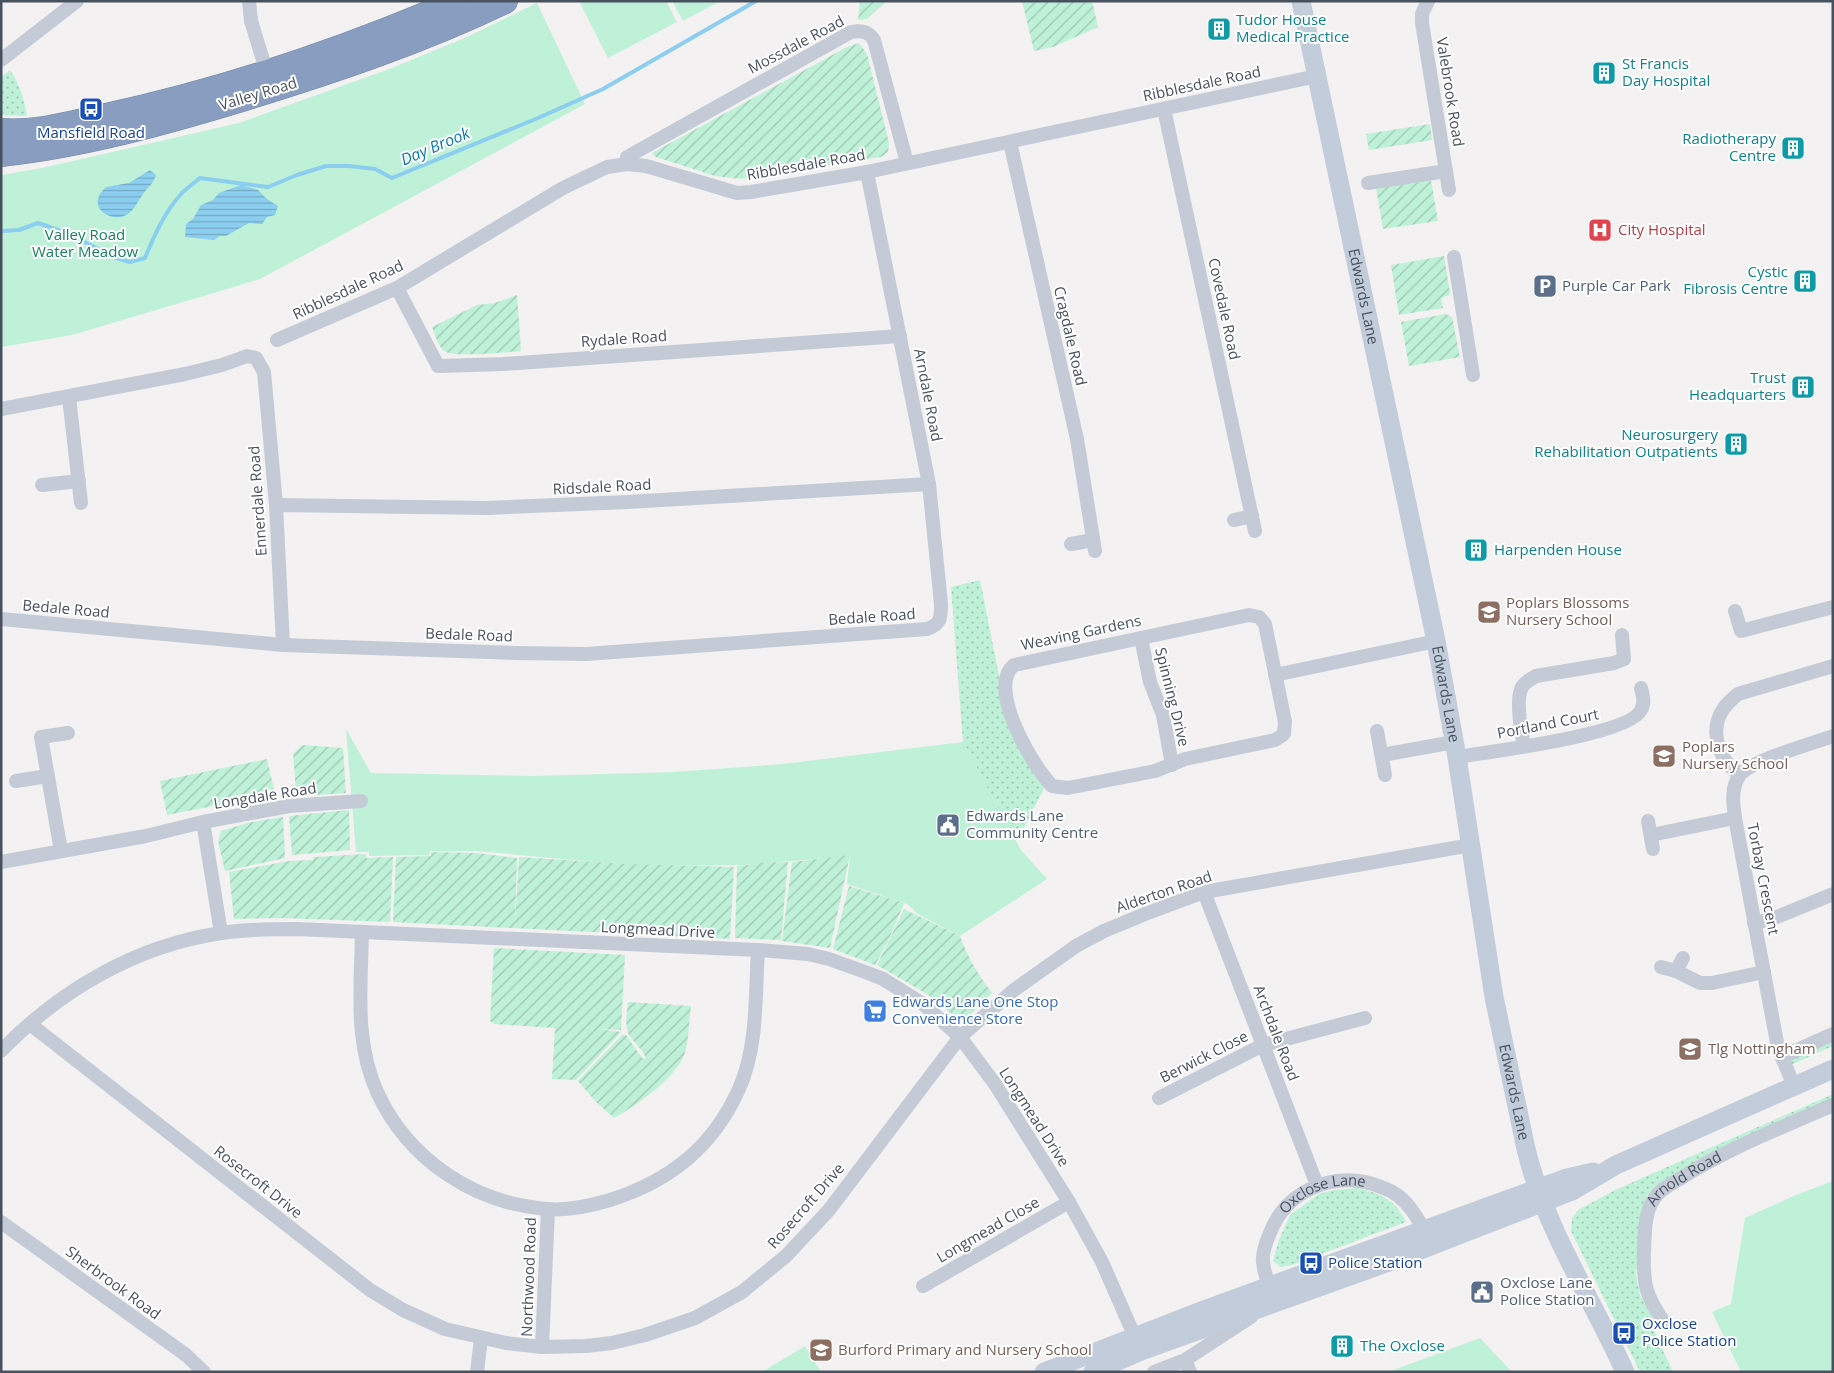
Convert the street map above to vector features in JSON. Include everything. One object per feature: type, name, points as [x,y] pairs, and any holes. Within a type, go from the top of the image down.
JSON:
[{"type":"highway","name":"Valley Road","points":[[1,154],[116,134],[204,111],[367,38],[458,1]]},
{"type":"highway","name":"Valley Road","points":[[1,131],[38,130],[269,81],[382,52],[500,2]]},
{"type":"street","points":[[1,60],[77,1]]},
{"type":"street","points":[[249,1],[251,21],[269,81]]},
{"type":"street","name":"Edwards Lane","points":[[1301,1],[1436,641],[1471,845],[1494,997],[1526,1149],[1550,1222],[1625,1372]]},
{"type":"street","name":"Valebrook Road","points":[[1428,1],[1422,14],[1422,23],[1449,190]]},
{"type":"street","name":"Mossdale Road","points":[[627,164],[627,156],[851,32],[857,31],[870,34],[874,40],[907,163]]},
{"type":"street","name":"Ribblesdale Road","points":[[278,340],[396,288],[563,188],[607,167],[627,164],[646,166],[736,193],[751,192],[867,172],[1317,76]]},
{"type":"street","name":"Covedale Road","points":[[1164,108],[1255,531]]},
{"type":"street","name":"Cragdale Road","points":[[1010,142],[1077,439],[1094,545],[1071,544]]},
{"type":"street","points":[[1368,183],[1446,171]]},
{"type":"street","name":"Arndale Road","points":[[867,172],[929,484],[941,604],[941,616],[936,626]]},
{"type":"street","points":[[1454,257],[1455,304],[1473,375]]},
{"type":"street","name":"Rydale Road","points":[[396,288],[438,366],[504,364],[900,336]]},
{"type":"street","name":"Ennerdale Road","points":[[68,397],[185,374],[222,365],[246,356],[256,358],[264,372],[276,505],[283,645]]},
{"type":"street","points":[[1,409],[68,397],[82,503]]},
{"type":"street","points":[[42,485],[79,481]]},
{"type":"street","name":"Ridsdale Road","points":[[276,505],[487,508],[638,502],[929,484]]},
{"type":"street","points":[[1234,520],[1252,516]]},
{"type":"street","points":[[1735,611],[1741,631],[1833,607]]},
{"type":"street","name":"Weaving Gardens","points":[[1249,615],[1259,617],[1265,624],[1285,722],[1284,734],[1275,740],[1185,760],[1155,771],[1068,788],[1052,786],[1042,776],[1010,717],[1005,681],[1008,669],[1014,665],[1141,638],[1249,615]]},
{"type":"street","name":"Bedale Road","points":[[1,619],[283,645],[586,654],[927,629],[936,626]]},
{"type":"street","points":[[1524,746],[1519,720],[1521,688],[1528,680],[1536,676],[1614,663],[1624,659],[1622,635]]},
{"type":"street","name":"Spinning Drive","points":[[1141,638],[1150,682],[1163,714],[1172,765]]},
{"type":"street","points":[[1275,675],[1436,641]]},
{"type":"street","points":[[1833,666],[1738,694],[1721,712],[1717,737],[1720,753],[1727,764],[1740,774],[1755,764],[1833,736]]},
{"type":"street","name":"Portland Court","points":[[1382,755],[1524,746],[1585,735],[1646,715],[1641,688]]},
{"type":"street","points":[[1377,731],[1385,775]]},
{"type":"street","points":[[61,851],[41,737],[68,733]]},
{"type":"street","name":"Torbay Crescent","points":[[1740,774],[1735,785],[1733,799],[1735,818],[1778,1048],[1794,1086]]},
{"type":"street","points":[[16,781],[48,776]]},
{"type":"street","name":"Longdale Road","points":[[1,862],[146,836],[203,822],[289,806],[361,801]]},
{"type":"street","points":[[1648,821],[1652,842],[1735,818]]},
{"type":"street","name":"Longdale Road","points":[[203,822],[221,933]]},
{"type":"street","name":"Alderton Road","points":[[960,1037],[1014,990],[1076,946],[1104,931],[1145,914],[1204,892],[1471,845]]},
{"type":"street","name":"Archdale Road","points":[[1204,892],[1317,1185]]},
{"type":"street","points":[[1754,923],[1772,919],[1833,894]]},
{"type":"street","name":"Longmead Drive","points":[[1,1051],[50,1007],[80,985],[114,966],[174,944],[221,933],[261,929],[362,932],[758,950],[808,954],[829,959],[883,979],[923,1004],[960,1037],[1005,1099],[1069,1202],[1102,1262],[1138,1344]]},
{"type":"street","points":[[362,932],[360,1009],[364,1047],[378,1093],[388,1112],[415,1148],[434,1166],[457,1182],[487,1196],[511,1203],[548,1209],[590,1206],[627,1195],[666,1177],[697,1151],[723,1118],[749,1062],[754,1028],[758,950]]},
{"type":"street","points":[[1676,971],[1683,958]]},
{"type":"street","points":[[1661,967],[1676,971],[1686,978],[1700,983],[1712,983],[1764,972]]},
{"type":"street","name":"Berwick Close","points":[[1159,1098],[1263,1045],[1365,1018]]},
{"type":"street","name":"Rosecroft Drive","points":[[30,1024],[370,1290],[403,1310],[445,1329],[482,1338],[542,1347],[586,1346],[612,1343],[645,1335],[695,1318],[742,1292],[786,1256],[828,1210],[960,1037]]},
{"type":"street","points":[[1782,1057],[1833,1034]]},
{"type":"street","points":[[1044,1372],[1138,1344],[1540,1196],[1572,1192],[1616,1166],[1833,1069]]},
{"type":"street","name":"Arnold Road","points":[[1664,1322],[1645,1288],[1643,1275],[1648,1212],[1655,1197],[1687,1174],[1716,1159],[1833,1105]]},
{"type":"street","name":"Oxclose Lane","points":[[1272,1294],[1263,1261],[1266,1243],[1273,1225],[1284,1208],[1298,1196],[1317,1185],[1332,1181],[1349,1180],[1379,1186],[1397,1194],[1412,1209],[1429,1238]]},
{"type":"street","name":"Longmead Close","points":[[923,1286],[1069,1202]]},
{"type":"street","name":"Northwood Road","points":[[542,1347],[548,1209]]},
{"type":"street","name":"Sherbrook Road","points":[[1,1222],[186,1356],[204,1372]]},
{"type":"street","points":[[1154,1372],[1188,1366],[1272,1294]]},
{"type":"street","points":[[477,1372],[482,1338]]},
{"type":"street","points":[[1093,1372],[1138,1344]]},
{"type":"green space","points":[[579,1],[666,1],[677,22],[608,58]]},
{"type":"green space","points":[[672,1],[720,1],[683,21]]},
{"type":"green space","points":[[860,1],[886,1],[867,19],[858,20]]},
{"type":"green space","points":[[1022,1],[1092,1],[1098,27],[1053,47],[1034,51]]},
{"type":"green space","name":"Valley Road Water Meadow","points":[[537,3],[585,104],[260,279],[72,335],[1,347],[1,175],[42,168],[239,123],[392,68],[467,37]]},
{"type":"green space","points":[[859,43],[867,54],[889,143],[888,152],[881,157],[740,179],[715,176],[656,157],[652,153],[845,48]]},
{"type":"green space","points":[[10,70],[21,92],[27,116],[1,115],[1,77]]},
{"type":"green space","points":[[1430,124],[1432,140],[1369,150],[1366,134]]},
{"type":"green space","points":[[1431,180],[1438,221],[1383,229],[1376,188]]},
{"type":"green space","points":[[1444,256],[1450,293],[1441,298],[1443,308],[1399,315],[1391,265]]},
{"type":"green space","points":[[517,295],[521,351],[458,354],[444,351],[440,346],[432,327],[477,305],[495,303]]},
{"type":"green space","points":[[1446,314],[1452,317],[1460,357],[1409,366],[1401,322]]},
{"type":"green space","points":[[980,580],[1010,731],[1045,786],[1018,840],[1013,836],[963,742],[951,587]]},
{"type":"green space","points":[[346,729],[371,773],[532,776],[674,772],[783,764],[963,742],[1021,850],[1047,879],[960,936],[918,914],[907,904],[847,884],[850,856],[744,865],[638,866],[477,851],[430,851],[429,855],[369,856],[369,852],[356,852]]},
{"type":"green space","points":[[302,745],[343,748],[346,793],[302,796],[296,792],[293,754]]},
{"type":"green space","points":[[267,759],[275,794],[167,815],[160,781]]},
{"type":"green space","points":[[349,810],[350,850],[292,855],[289,816]]},
{"type":"green space","points":[[283,817],[285,858],[225,871],[218,841],[221,831],[247,823]]},
{"type":"green space","points":[[431,852],[477,853],[517,858],[515,925],[519,857],[625,864],[734,867],[730,939],[393,922],[396,857],[431,856]]},
{"type":"green space","points":[[366,854],[366,858],[393,857],[390,922],[283,918],[234,919],[229,872],[289,861],[313,860],[314,857]]},
{"type":"green space","points":[[850,855],[830,948],[782,941],[792,862]]},
{"type":"green space","points":[[788,862],[781,940],[735,938],[737,866],[750,865],[751,863]]},
{"type":"green space","points":[[849,886],[904,903],[889,939],[875,965],[833,949]]},
{"type":"green space","points":[[904,909],[960,936],[966,952],[992,993],[965,1020],[960,1021],[927,994],[877,965]]},
{"type":"green space","points":[[494,948],[625,955],[621,1030],[598,1029],[621,1032],[576,1080],[552,1079],[555,1028],[494,1024],[490,1021]]},
{"type":"green space","points":[[628,1002],[691,1006],[688,1038],[682,1059],[667,1079],[645,1098],[614,1118],[597,1103],[578,1081],[622,1035],[626,1035],[642,1058],[646,1059],[627,1031]]},
{"type":"green space","points":[[1833,1039],[1833,1046],[1791,1065],[1789,1060]]},
{"type":"green space","points":[[1833,1094],[1833,1100],[1654,1187],[1647,1196],[1642,1210],[1636,1276],[1640,1295],[1653,1318],[1652,1327],[1673,1372],[1640,1372],[1571,1231],[1572,1218],[1578,1210],[1615,1190]]},
{"type":"green space","points":[[1833,1181],[1833,1372],[1741,1372],[1712,1312],[1731,1304],[1745,1218]]},
{"type":"green space","points":[[1359,1188],[1387,1199],[1402,1214],[1406,1222],[1292,1265],[1281,1267],[1273,1261],[1279,1240],[1290,1215],[1319,1194],[1333,1190]]},
{"type":"green space","points":[[1480,1338],[1512,1372],[1388,1372]]},
{"type":"green space","points":[[805,1346],[821,1372],[762,1372]]},
{"type":"water","points":[[150,170],[156,175],[155,178],[129,213],[116,217],[101,211],[98,202],[100,195],[106,187],[129,183]]},
{"type":"water","points":[[241,185],[258,190],[278,206],[275,215],[267,217],[262,224],[249,223],[226,236],[220,236],[214,240],[185,237],[186,224],[193,219],[201,205],[213,200],[219,193]]},
{"type":"waterway","name":"Day Brook","points":[[1,231],[19,230],[38,223],[67,233],[116,258],[130,262],[145,258],[170,208],[182,193],[200,178],[268,187],[326,166],[375,169],[392,178],[603,89],[756,1]]},
{"type":"place","name":"Tudor House Medical Practice","points":[[1219,29]]},
{"type":"place","name":"St Francis Day Hospital","points":[[1604,73]]},
{"type":"place","name":"Mansfield Road","points":[[91,109]]},
{"type":"place","name":"Radiotherapy Centre","points":[[1793,148]]},
{"type":"place","name":"City Hospital","points":[[1600,230]]},
{"type":"place","name":"Cystic Fibrosis Centre","points":[[1805,281]]},
{"type":"place","name":"Purple Car Park","points":[[1545,286]]},
{"type":"place","name":"Trust Headquarters","points":[[1803,387]]},
{"type":"place","name":"Neurosurgery Rehabilitation Outpatients","points":[[1736,444]]},
{"type":"place","name":"Harpenden House","points":[[1476,550]]},
{"type":"place","name":"Poplars Blossoms Nursery School","points":[[1489,612]]},
{"type":"place","name":"Poplars Nursery School","points":[[1664,756]]},
{"type":"place","name":"Edwards Lane Community Centre","points":[[948,825]]},
{"type":"place","name":"Edwards Lane One Stop Convenience Store","points":[[875,1011]]},
{"type":"place","name":"Tlg Nottingham","points":[[1690,1049]]},
{"type":"place","name":"Police Station","points":[[1311,1263]]},
{"type":"place","name":"Oxclose Lane Police Station","points":[[1482,1292]]},
{"type":"place","name":"Oxclose Police Station","points":[[1624,1333]]},
{"type":"place","name":"The Oxclose","points":[[1342,1346]]},
{"type":"place","name":"Burford Primary and Nursery School","points":[[821,1350]]}]
